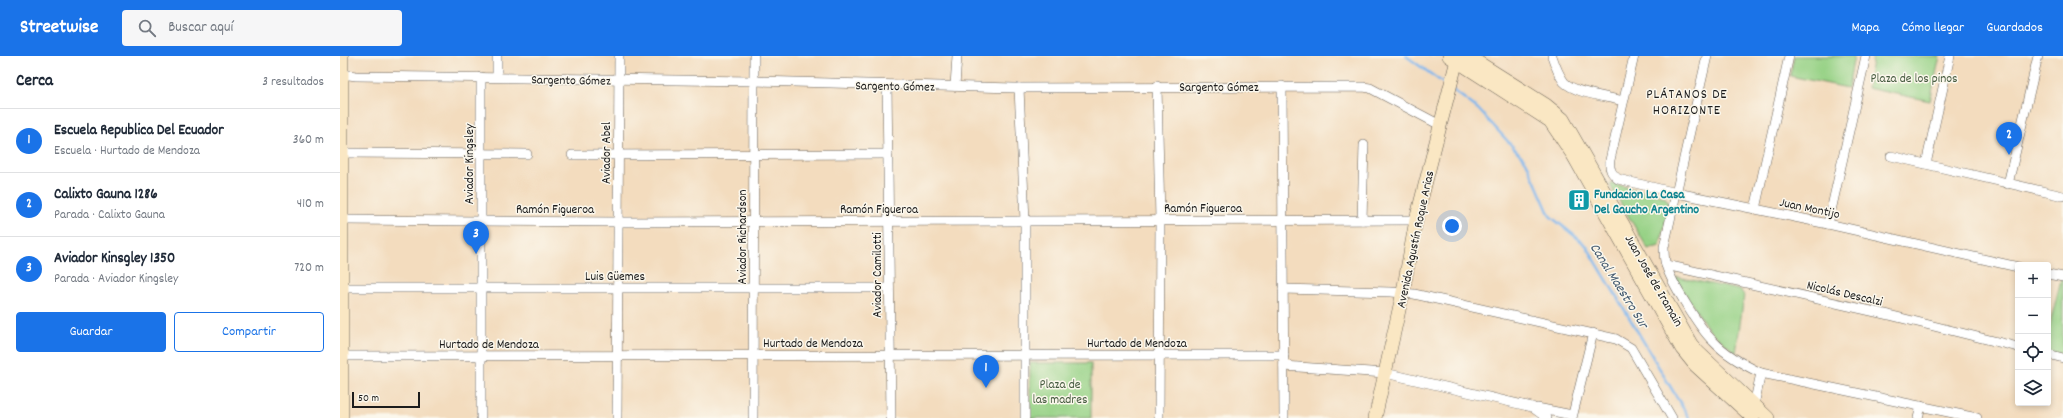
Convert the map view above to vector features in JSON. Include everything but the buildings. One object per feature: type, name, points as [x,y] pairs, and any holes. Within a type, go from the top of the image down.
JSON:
[{"type":"main road","points":[[342,56],[342,418]]},
{"type":"main road","name":"Avenida Agustín Roque Arias","points":[[1375,418],[1403,292],[1416,220],[1458,57]]},
{"type":"main road","name":"Juan José de Iramain","points":[[1458,57],[1546,105],[1563,119],[1691,344],[1719,373],[1768,418]]},
{"type":"main road","name":"Juan José de Iramain","points":[[1458,57],[1550,121],[1573,156],[1682,349],[1695,365],[1753,418]]},
{"type":"street","points":[[497,56],[497,78]]},
{"type":"street","name":"Aviador Abel","points":[[617,418],[619,56]]},
{"type":"street","name":"Aviador Richardson","points":[[753,418],[754,56]]},
{"type":"street","points":[[955,86],[957,56]]},
{"type":"street","points":[[1552,56],[1565,82],[1575,89],[1623,101],[1634,56]]},
{"type":"street","points":[[1707,56],[1678,193],[1664,247],[1666,265],[1677,287],[1713,341],[1746,366],[1761,373],[1921,406],[1953,416],[1977,418]]},
{"type":"street","points":[[1755,209],[1789,56]]},
{"type":"street","points":[[1828,224],[1866,56]]},
{"type":"street","points":[[1926,164],[1950,56]]},
{"type":"street","points":[[2008,184],[2038,56]]},
{"type":"street","name":"Sargento Gómez","points":[[341,74],[356,76],[754,81],[1019,88],[1157,86],[1370,88],[1440,125]]},
{"type":"street","name":"Aviador Kingsley","points":[[481,77],[481,418]]},
{"type":"street","name":"Aviador Camilotti","points":[[887,85],[890,221],[889,288],[891,418]]},
{"type":"street","points":[[1157,86],[1160,220],[1159,418]]},
{"type":"street","points":[[1282,86],[1284,418]]},
{"type":"street","points":[[1019,88],[1025,221],[1025,418]]},
{"type":"street","name":"Juan Montijo","points":[[1623,101],[1609,168],[1612,174],[1618,179],[2015,266]]},
{"type":"street","points":[[1362,220],[1364,145]]},
{"type":"street","points":[[342,153],[481,155],[527,154]]},
{"type":"street","points":[[572,155],[888,154]]},
{"type":"street","points":[[1891,156],[2063,196]]},
{"type":"street","name":"Ramón Figueroa","points":[[342,220],[754,222],[1416,220]]},
{"type":"street","name":"Nicolás Descalzi","points":[[1666,265],[1889,315],[2015,346]]},
{"type":"street","points":[[2051,275],[2063,277]]},
{"type":"street","name":"Luis Güemes","points":[[342,288],[889,288]]},
{"type":"street","points":[[1284,290],[1403,292],[1616,339],[1625,343],[1631,348],[1672,418]]},
{"type":"street","points":[[1284,366],[1385,373],[1572,417],[1593,333]]},
{"type":"street","name":"Hurtado de Mendoza","points":[[342,356],[1284,355]]},
{"type":"street","points":[[2051,355],[2063,358]]},
{"type":"street","points":[[1754,405],[1761,373]]},
{"type":"street","points":[[1918,418],[1921,406]]},
{"type":"street","points":[[1532,407],[1547,418]]},
{"type":"green space","points":[[1794,56],[1854,56],[1848,88],[1790,76]]},
{"type":"green space","name":"Plaza de los pinos","points":[[1873,56],[1940,56],[1930,101],[1867,88]]},
{"type":"green space","points":[[1611,183],[1665,197],[1669,205],[1660,246],[1648,249],[1611,187]]},
{"type":"green space","points":[[1677,277],[1740,290],[1744,295],[1736,353],[1709,330],[1676,280]]},
{"type":"green space","points":[[2061,279],[2063,279],[2063,355],[2051,352],[2051,320]]},
{"type":"green space","name":"Plaza de las madres","points":[[1030,363],[1091,363],[1091,418],[1030,418]]},
{"type":"waterway","name":"Canal Maestro Sur","points":[[1406,56],[1446,85]]},
{"type":"waterway","name":"Canal Maestro Sur","points":[[1453,90],[1478,109],[1526,161],[1550,216],[1586,245],[1689,418]]},
{"type":"place","name":"Calixto Gauna 1286","points":[[2009,155]]},
{"type":"place","name":"Fundacion La Casa Del Gaucho Argentino","points":[[1579,200]]},
{"type":"place","name":"Aviador Kinsgley 1350","points":[[476,254]]},
{"type":"place","name":"Escuela Republica Del Ecuador","points":[[986,388]]},
{"type":"district","name":"PLÁTANOS DE HORIZONTE","points":[[1687,102]]}]
